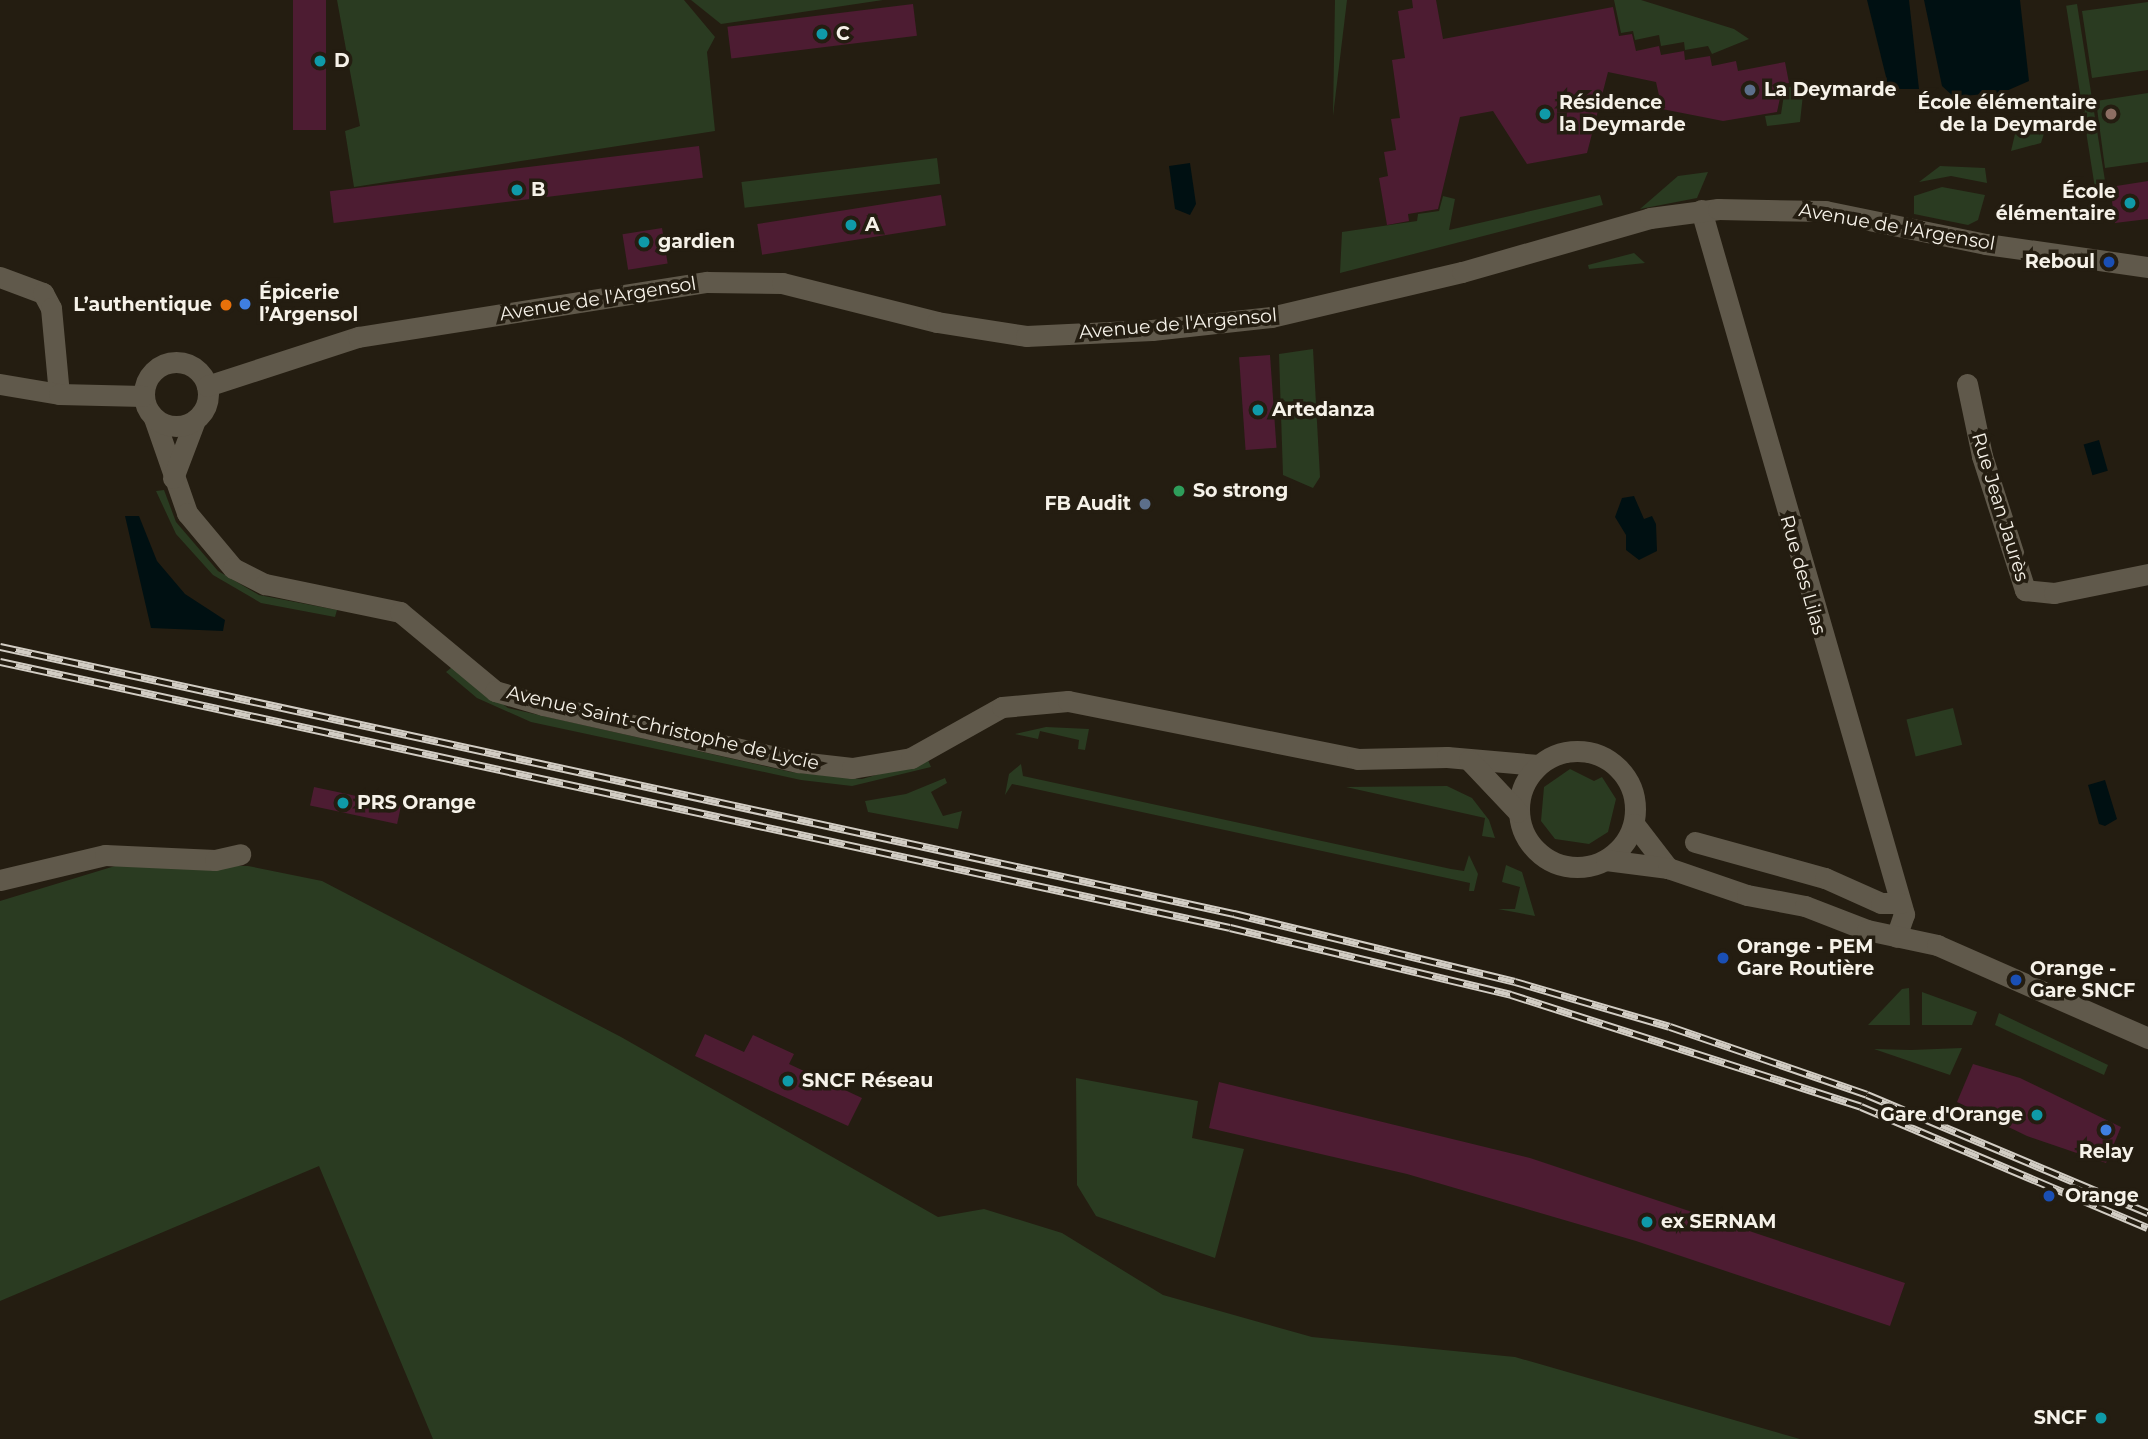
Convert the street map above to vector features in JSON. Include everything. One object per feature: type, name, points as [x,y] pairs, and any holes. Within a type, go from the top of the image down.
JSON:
[{"type":"street","name":"Avenue de l'Argensol","points":[[207,386],[358,337],[707,282],[782,283],[948,325],[1026,335],[1271,317],[1462,272],[1650,218],[1702,210],[1825,211],[1986,244],[2148,267]]},
{"type":"street","name":"Rue des Lilas","points":[[1702,210],[1900,903],[1904,922],[1896,937]]},
{"type":"street","points":[[0,277],[43,293],[51,308],[59,394]]},
{"type":"street","points":[[173,478],[195,420],[206,405],[207,386],[195,368],[167,363],[149,375],[143,396],[154,418],[178,427],[195,420]]},
{"type":"street","points":[[0,384],[59,394],[143,396]]},
{"type":"street","name":"Rue Jean Jaurès","points":[[1967,384],[1982,456],[2025,590],[2054,593],[2148,574]]},
{"type":"street","name":"Avenue Saint-Christophe de Lycie","points":[[154,418],[173,478],[206,542],[233,568],[264,584],[400,612],[495,691],[799,762],[884,764],[911,758],[1002,708],[1068,701],[1357,760],[1469,760],[1538,765]]},
{"type":"street","points":[[1518,812],[1523,786],[1538,765],[1572,750],[1608,759],[1632,787],[1634,824],[1628,838],[1606,860]]},
{"type":"street","points":[[1469,760],[1518,812],[1526,838],[1544,857],[1573,867],[1606,860],[1668,868],[1896,937],[1937,945],[2148,1038]]},
{"type":"street","points":[[1634,824],[1668,868]]},
{"type":"street","points":[[1695,842],[1825,878],[1881,903],[1900,903]]},
{"type":"street","points":[[0,880],[105,855],[215,860],[240,854]]},
{"type":"green space","points":[[337,0],[684,0],[715,37],[707,52],[715,131],[354,187],[345,131],[360,126]]},
{"type":"green space","points":[[691,0],[883,0],[721,24]]},
{"type":"green space","points":[[1335,0],[1347,0],[1333,116]]},
{"type":"green space","points":[[1614,0],[1641,0],[1734,29],[1749,39],[1712,54],[1708,46],[1685,50],[1684,42],[1661,46],[1659,35],[1635,40],[1633,31],[1621,33]]},
{"type":"green space","points":[[2148,2],[2148,70],[2092,78],[2082,11]]},
{"type":"green space","points":[[2077,4],[2106,190],[2096,191],[2066,6]]},
{"type":"green space","points":[[1804,85],[1800,122],[1767,126],[1765,116],[1781,114],[1785,88]]},
{"type":"green space","points":[[2148,93],[2148,162],[2105,168],[2096,101]]},
{"type":"green space","points":[[2047,124],[2041,143],[2011,151],[2015,134]]},
{"type":"green space","points":[[937,158],[940,184],[745,208],[741,182]]},
{"type":"green space","points":[[1940,166],[1985,168],[1987,183],[1951,176],[1919,182]]},
{"type":"green space","points":[[1708,172],[1697,198],[1640,209],[1678,176]]},
{"type":"green space","points":[[1942,187],[1985,195],[1978,220],[1968,225],[1914,214],[1914,196]]},
{"type":"green space","points":[[1600,195],[1603,205],[1340,273],[1342,232],[1417,221],[1418,214],[1439,211],[1443,196],[1455,199],[1449,230]]},
{"type":"green space","points":[[1634,253],[1645,263],[1589,269],[1588,265]]},
{"type":"green space","points":[[1313,349],[1320,477],[1313,488],[1283,475],[1279,354]]},
{"type":"green space","points":[[164,490],[176,522],[218,571],[259,595],[337,610],[335,617],[261,603],[213,575],[176,534],[156,491]]},
{"type":"green space","points":[[452,667],[508,708],[791,772],[862,779],[928,760],[931,767],[852,786],[801,780],[531,722],[477,698],[446,672]]},
{"type":"green space","points":[[1953,708],[1962,745],[1916,756],[1906,720]]},
{"type":"green space","points":[[1046,727],[1089,729],[1085,750],[1078,749],[1079,740],[1040,731],[1038,739],[1015,734]]},
{"type":"green space","points":[[1021,764],[1023,776],[1451,869],[1464,871],[1469,855],[1478,874],[1474,891],[1469,891],[1470,883],[1012,784],[1005,795],[1009,774]]},
{"type":"green space","points":[[1570,769],[1594,781],[1602,777],[1616,799],[1608,832],[1589,844],[1555,839],[1541,821],[1544,787]]},
{"type":"green space","points":[[945,778],[947,783],[931,792],[943,816],[962,811],[958,829],[868,812],[865,801],[906,794]]},
{"type":"green space","points":[[1447,786],[1472,798],[1489,820],[1495,838],[1482,836],[1485,818],[1346,787]]},
{"type":"green space","points":[[1506,865],[1522,872],[1535,916],[1498,909],[1515,909],[1520,887],[1502,882]]},
{"type":"green space","points":[[115,866],[248,866],[322,881],[621,1037],[938,1217],[984,1209],[1062,1233],[1163,1295],[1312,1337],[1515,1357],[1800,1439],[433,1439],[319,1166],[0,1301],[0,901]]},
{"type":"green space","points":[[1909,988],[1910,1025],[1868,1025],[1902,989]]},
{"type":"green space","points":[[1922,992],[1977,1012],[1972,1025],[1922,1025]]},
{"type":"green space","points":[[1999,1013],[2108,1065],[2104,1075],[1995,1025]]},
{"type":"green space","points":[[1962,1048],[1950,1075],[1874,1049],[1911,1050]]},
{"type":"green space","points":[[1076,1078],[1198,1101],[1192,1138],[1244,1149],[1215,1258],[1096,1216],[1077,1185]]},
{"type":"shaded area","points":[[1867,0],[1909,0],[1919,89],[1889,89]]},
{"type":"shaded area","points":[[1924,0],[2020,0],[2029,81],[2004,92],[1954,97],[1942,86]]},
{"type":"shaded area","points":[[1190,163],[1196,204],[1190,215],[1175,209],[1169,166]]},
{"type":"shaded area","points":[[2099,440],[2108,471],[2092,475],[2084,444]]},
{"type":"shaded area","points":[[1634,496],[1644,519],[1652,516],[1656,524],[1657,551],[1639,560],[1626,550],[1626,535],[1615,517],[1622,498]]},
{"type":"shaded area","points":[[125,516],[139,516],[157,561],[185,594],[225,620],[223,631],[151,628]]},
{"type":"shaded area","points":[[2105,780],[2117,819],[2105,826],[2099,824],[2088,785]]},
{"type":"building","name":"D","points":[[293,0],[326,0],[326,130],[293,130]]},
{"type":"building","name":"Résidence la Deymarde","points":[[1412,0],[1436,0],[1443,39],[1613,7],[1619,36],[1632,34],[1636,51],[1659,46],[1661,55],[1684,51],[1685,60],[1710,56],[1712,66],[1736,61],[1738,71],[1785,62],[1789,83],[1783,84],[1777,112],[1723,121],[1662,109],[1656,82],[1608,72],[1587,153],[1527,164],[1493,111],[1460,117],[1438,209],[1408,214],[1409,221],[1387,225],[1379,178],[1388,176],[1384,152],[1396,150],[1391,119],[1400,118],[1392,60],[1405,58],[1398,11],[1413,8]]},
{"type":"building","name":"C","points":[[913,4],[917,36],[731,59],[727,27]]},
{"type":"building","name":"B","points":[[699,146],[703,178],[334,223],[330,191]]},
{"type":"building","name":"École élémentaire","points":[[2148,181],[2148,219],[2115,223],[2110,187]]},
{"type":"building","name":"A","points":[[941,195],[946,226],[762,255],[757,224]]},
{"type":"building","name":"gardien","points":[[662,228],[668,264],[628,270],[622,234]]},
{"type":"building","name":"Artedanza","points":[[1270,355],[1276,448],[1246,450],[1239,357]]},
{"type":"building","name":"PRS Orange","points":[[314,787],[401,806],[397,824],[310,806]]},
{"type":"building","name":"SNCF Réseau","points":[[705,1034],[744,1052],[753,1035],[794,1054],[789,1064],[862,1098],[848,1126],[695,1056]]},
{"type":"building","name":"Gare d'Orange","points":[[1973,1064],[2020,1078],[2121,1127],[2106,1163],[2027,1136],[1957,1102]]},
{"type":"building","name":"ex SERNAM","points":[[1219,1082],[1530,1158],[1905,1283],[1890,1326],[1636,1241],[1407,1174],[1209,1128]]},
{"type":"railway","points":[[0,647],[1234,914],[1515,982],[1670,1027],[1867,1095],[2148,1213]]},
{"type":"railway","points":[[0,662],[1230,928],[1511,995],[1861,1107],[2148,1228]]},
{"type":"place","name":"C","points":[[822,34]]},
{"type":"place","name":"D","points":[[320,61]]},
{"type":"place","name":"La Deymarde","points":[[1750,90]]},
{"type":"place","name":"Résidence la Deymarde","points":[[1545,114]]},
{"type":"place","name":"École élémentaire de la Deymarde","points":[[2111,114]]},
{"type":"place","name":"B","points":[[517,190]]},
{"type":"place","name":"École élémentaire","points":[[2130,203]]},
{"type":"place","name":"A","points":[[851,225]]},
{"type":"place","name":"gardien","points":[[644,242]]},
{"type":"place","name":"Reboul","points":[[2109,262]]},
{"type":"place","name":"Épicerie l’Argensol","points":[[245,304]]},
{"type":"place","name":"L’authentique","points":[[226,305]]},
{"type":"place","name":"Artedanza","points":[[1258,410]]},
{"type":"place","name":"So strong","points":[[1179,491]]},
{"type":"place","name":"FB Audit","points":[[1145,504]]},
{"type":"place","name":"PRS Orange","points":[[343,803]]},
{"type":"place","name":"Orange - PEM Gare Routière","points":[[1723,958]]},
{"type":"place","name":"Orange - Gare SNCF","points":[[2016,980]]},
{"type":"place","name":"SNCF Réseau","points":[[788,1081]]},
{"type":"place","name":"Gare d'Orange","points":[[2037,1115]]},
{"type":"place","name":"Relay","points":[[2106,1130]]},
{"type":"place","name":"Orange","points":[[2049,1196]]},
{"type":"place","name":"ex SERNAM","points":[[1647,1222]]},
{"type":"place","name":"SNCF","points":[[2101,1418]]}]
